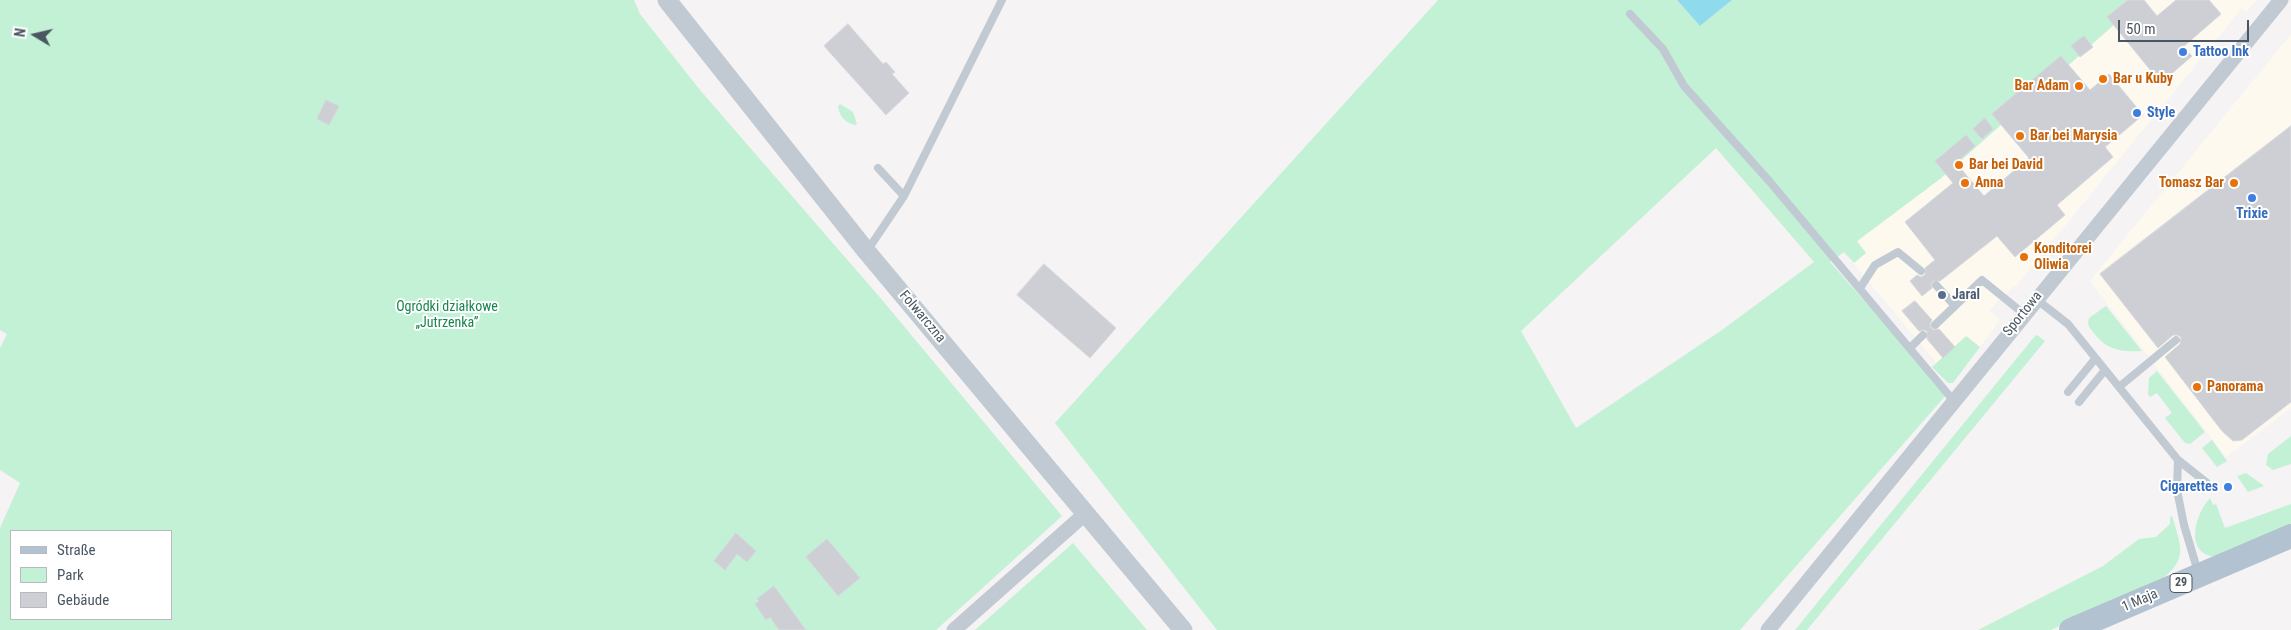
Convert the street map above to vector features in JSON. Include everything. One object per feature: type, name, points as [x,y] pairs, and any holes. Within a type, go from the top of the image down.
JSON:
[{"type":"main road","name":"1 Maja","points":[[2071,630],[2291,536]]},
{"type":"street","name":"Folwarczna","points":[[667,0],[867,252],[1183,630]]},
{"type":"street","name":"Sportowa","points":[[1768,630],[2281,0]]},
{"type":"street","points":[[954,630],[1086,513]]},
{"type":"lane","points":[[867,252],[904,196],[1002,0]]},
{"type":"lane","points":[[1630,14],[1663,49],[1684,86],[1860,288],[1954,400]]},
{"type":"lane","points":[[878,168],[904,196]]},
{"type":"lane","points":[[1860,288],[1876,265],[1898,252],[1922,271]]},
{"type":"lane","points":[[1935,325],[1982,280],[2024,314]]},
{"type":"lane","points":[[1936,285],[1955,306]]},
{"type":"lane","points":[[2036,299],[2068,324],[2178,460],[2207,483]]},
{"type":"lane","points":[[1910,348],[1923,335]]},
{"type":"lane","points":[[2119,387],[2176,340]]},
{"type":"lane","points":[[2068,392],[2095,359]]},
{"type":"lane","points":[[2078,402],[2105,370]]},
{"type":"lane","points":[[2178,460],[2177,490],[2184,525],[2199,575]]},
{"type":"shaded area","points":[[2142,0],[2257,0],[2246,12],[2242,8],[2021,280],[1989,310],[2000,320],[1953,383],[1844,252],[1940,179]]},
{"type":"shaded area","points":[[2291,34],[2291,408],[2226,457],[2090,281]]},
{"type":"green space","name":"Ogródki działkowe „Jutrzenka”","points":[[0,0],[634,0],[640,14],[700,90],[883,301],[1062,516],[936,630],[0,630],[0,528],[20,483],[0,470],[0,348],[7,334],[0,330]]},
{"type":"green space","points":[[1438,0],[1677,0],[1700,26],[1732,0],[2142,0],[1940,179],[1857,241],[1866,253],[1854,263],[1844,252],[1830,262],[1947,394],[1740,630],[1217,630],[1055,423]],"holes":[[[1716,148],[1814,262],[1722,330],[1576,428],[1521,331]]]},
{"type":"green space","points":[[840,104],[853,112],[857,124],[845,121],[840,113],[838,106]]},
{"type":"green space","points":[[2106,306],[2142,351],[2114,349],[2103,343],[2089,327],[2089,318]]},
{"type":"green space","points":[[2037,335],[2045,341],[1807,630],[1795,630],[2035,336]]},
{"type":"green space","points":[[1966,336],[1980,347],[1953,383],[1948,383],[1932,367]]},
{"type":"green space","points":[[2157,371],[2205,432],[2190,444],[2185,443],[2165,418],[2172,413],[2157,393],[2150,397],[2148,394],[2149,378]]},
{"type":"green space","points":[[2291,436],[2291,464],[2273,470],[2266,465],[2268,454]]},
{"type":"green space","points":[[2212,440],[2227,461],[2217,467],[2202,448]]},
{"type":"green space","points":[[2246,473],[2264,486],[2248,492],[2237,476]]},
{"type":"green space","points":[[2210,498],[2213,505],[2216,504],[2225,528],[2291,504],[2291,525],[2215,557],[2205,554],[2199,548],[2195,532],[2200,513]]},
{"type":"green space","points":[[2172,516],[2180,544],[2179,559],[2169,573],[2159,581],[2051,630],[1978,630],[2103,566],[2139,539],[2156,537],[2170,524],[2170,517]]},
{"type":"green space","points":[[1073,543],[1147,630],[975,630]]},
{"type":"water","points":[[1677,0],[1732,0],[1700,26]]},
{"type":"building","points":[[2128,0],[2144,0],[2157,16],[2176,0],[2209,0],[2221,14],[2183,47],[2192,56],[2161,83],[2107,17]]},
{"type":"building","points":[[848,24],[883,64],[886,62],[895,72],[892,74],[909,93],[886,115],[824,46]]},
{"type":"building","points":[[2084,36],[2093,47],[2080,57],[2071,46]]},
{"type":"building","points":[[2061,56],[2090,90],[2109,74],[2143,115],[2105,147],[2113,157],[2057,205],[2065,215],[2015,257],[1997,236],[1940,281],[1933,281],[1931,284],[1932,288],[1922,296],[1910,281],[1917,275],[1921,277],[1925,275],[1925,268],[1935,260],[1905,222],[1953,183],[1935,161],[1966,135],[1975,146],[1956,163],[1984,196],[2029,158],[1992,114]]},
{"type":"building","points":[[326,100],[339,106],[329,125],[317,119]]},
{"type":"building","points":[[1985,118],[1993,129],[1982,139],[1973,129]]},
{"type":"building","points":[[2291,126],[2291,402],[2242,440],[2233,441],[2222,431],[2165,357],[2180,344],[2181,337],[2173,335],[2158,348],[2100,274]]},
{"type":"building","points":[[1044,264],[1116,328],[1090,358],[1017,295]]},
{"type":"building","points":[[1915,301],[1932,320],[1931,328],[1934,330],[1939,329],[1955,347],[1943,358],[1927,339],[1927,331],[1919,331],[1902,311]]},
{"type":"building","points":[[736,533],[756,551],[747,562],[737,554],[725,570],[714,561]]},
{"type":"building","points":[[827,539],[860,578],[838,596],[806,557]]},
{"type":"building","points":[[774,586],[806,630],[779,630],[770,617],[766,620],[755,604],[759,601],[757,599]]},
{"type":"place","name":"Tattoo Ink","points":[[2183,52]]},
{"type":"place","name":"Bar u Kuby","points":[[2103,79]]},
{"type":"place","name":"Bar Adam","points":[[2079,86]]},
{"type":"place","name":"Style","points":[[2137,113]]},
{"type":"place","name":"Bar bei Marysia","points":[[2020,136]]},
{"type":"place","name":"Bar bei David","points":[[1959,165]]},
{"type":"place","name":"Anna","points":[[1965,183]]},
{"type":"place","name":"Tomasz Bar","points":[[2234,183]]},
{"type":"place","name":"Trixie","points":[[2252,198]]},
{"type":"place","name":"Konditorei Oliwia","points":[[2024,257]]},
{"type":"place","name":"Jaral","points":[[1942,295]]},
{"type":"place","name":"Panorama","points":[[2197,387]]},
{"type":"place","name":"Cigarettes","points":[[2228,487]]}]
